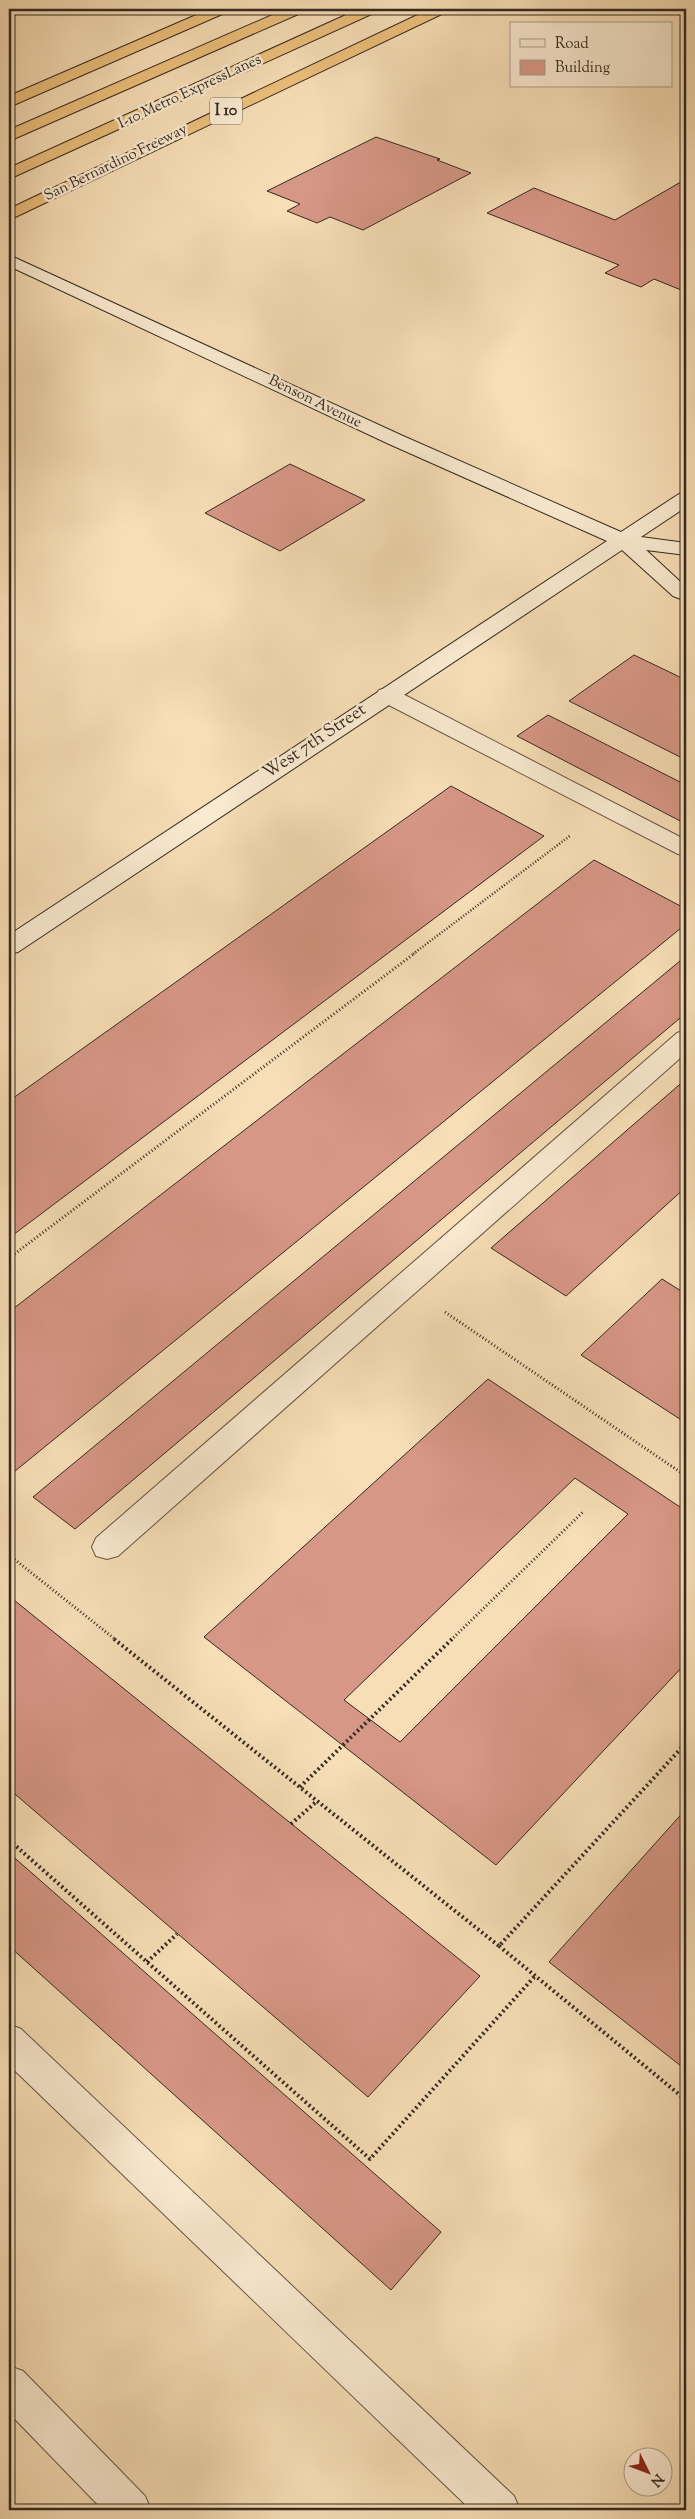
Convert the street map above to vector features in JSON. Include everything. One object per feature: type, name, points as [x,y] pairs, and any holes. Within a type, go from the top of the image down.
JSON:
[{"type":"highway","points":[[9,102],[222,9]]},
{"type":"highway","name":"I-10 Metro ExpressLanes","points":[[9,136],[298,9]]},
{"type":"highway","name":"I-10 Metro ExpressLanes","points":[[9,174],[371,9]]},
{"type":"highway","name":"San Bernardino Freeway","points":[[10,214],[441,9]]},
{"type":"main road","name":"Benson Avenue","points":[[9,260],[388,437],[624,541],[686,549]]},
{"type":"main road","name":"West 7th Street","points":[[9,946],[387,695],[624,541],[686,498]]},
{"type":"main road","name":"Benson Avenue","points":[[624,541],[680,592],[686,595]]},
{"type":"main road","points":[[387,695],[686,849]]},
{"type":"main road","points":[[108,1547],[686,1038]]},
{"type":"main road","points":[[9,2041],[500,2510]]},
{"type":"main road","points":[[9,2385],[131,2510]]},
{"type":"path","points":[[9,1258],[608,808]]},
{"type":"path","points":[[405,1286],[686,1476]]},
{"type":"path","points":[[300,1787],[584,1511]]},
{"type":"path","points":[[9,1555],[300,1787],[316,1802],[499,1946],[686,2100]]},
{"type":"path","points":[[499,1946],[686,1743]]},
{"type":"path","points":[[291,1824],[316,1802]]},
{"type":"path","points":[[9,1840],[370,2159],[535,1976]]},
{"type":"path","points":[[147,1962],[177,1934]]},
{"type":"building","points":[[9,9],[29,9],[9,18]]},
{"type":"building","points":[[376,137],[440,159],[437,160],[471,173],[363,230],[330,217],[317,223],[287,211],[300,204],[267,191]]},
{"type":"building","points":[[686,179],[686,292],[654,279],[641,287],[605,273],[619,265],[487,213],[534,188],[615,220]]},
{"type":"building","points":[[290,464],[365,500],[280,551],[205,513]]},
{"type":"building","points":[[634,655],[686,680],[686,760],[569,701]]},
{"type":"building","points":[[548,715],[686,785],[686,824],[517,736]]},
{"type":"building","points":[[451,786],[544,836],[9,1238],[9,1101]]},
{"type":"building","points":[[594,860],[686,909],[686,924],[9,1476],[9,1312]]},
{"type":"building","points":[[686,956],[686,1013],[75,1529],[33,1497]]},
{"type":"building","points":[[686,1079],[686,1187],[566,1296],[491,1248]]},
{"type":"building","points":[[662,1279],[686,1294],[686,1423],[581,1355]]},
{"type":"building","points":[[488,1379],[686,1511],[686,1663],[496,1865],[204,1637]],"holes":[[[575,1478],[628,1514],[400,1742],[344,1700]]]},
{"type":"building","points":[[9,1596],[480,1976],[368,2097],[9,1789]]},
{"type":"building","points":[[686,1809],[686,2070],[549,1962]]},
{"type":"building","points":[[9,1853],[441,2232],[391,2290],[9,1946]]}]
